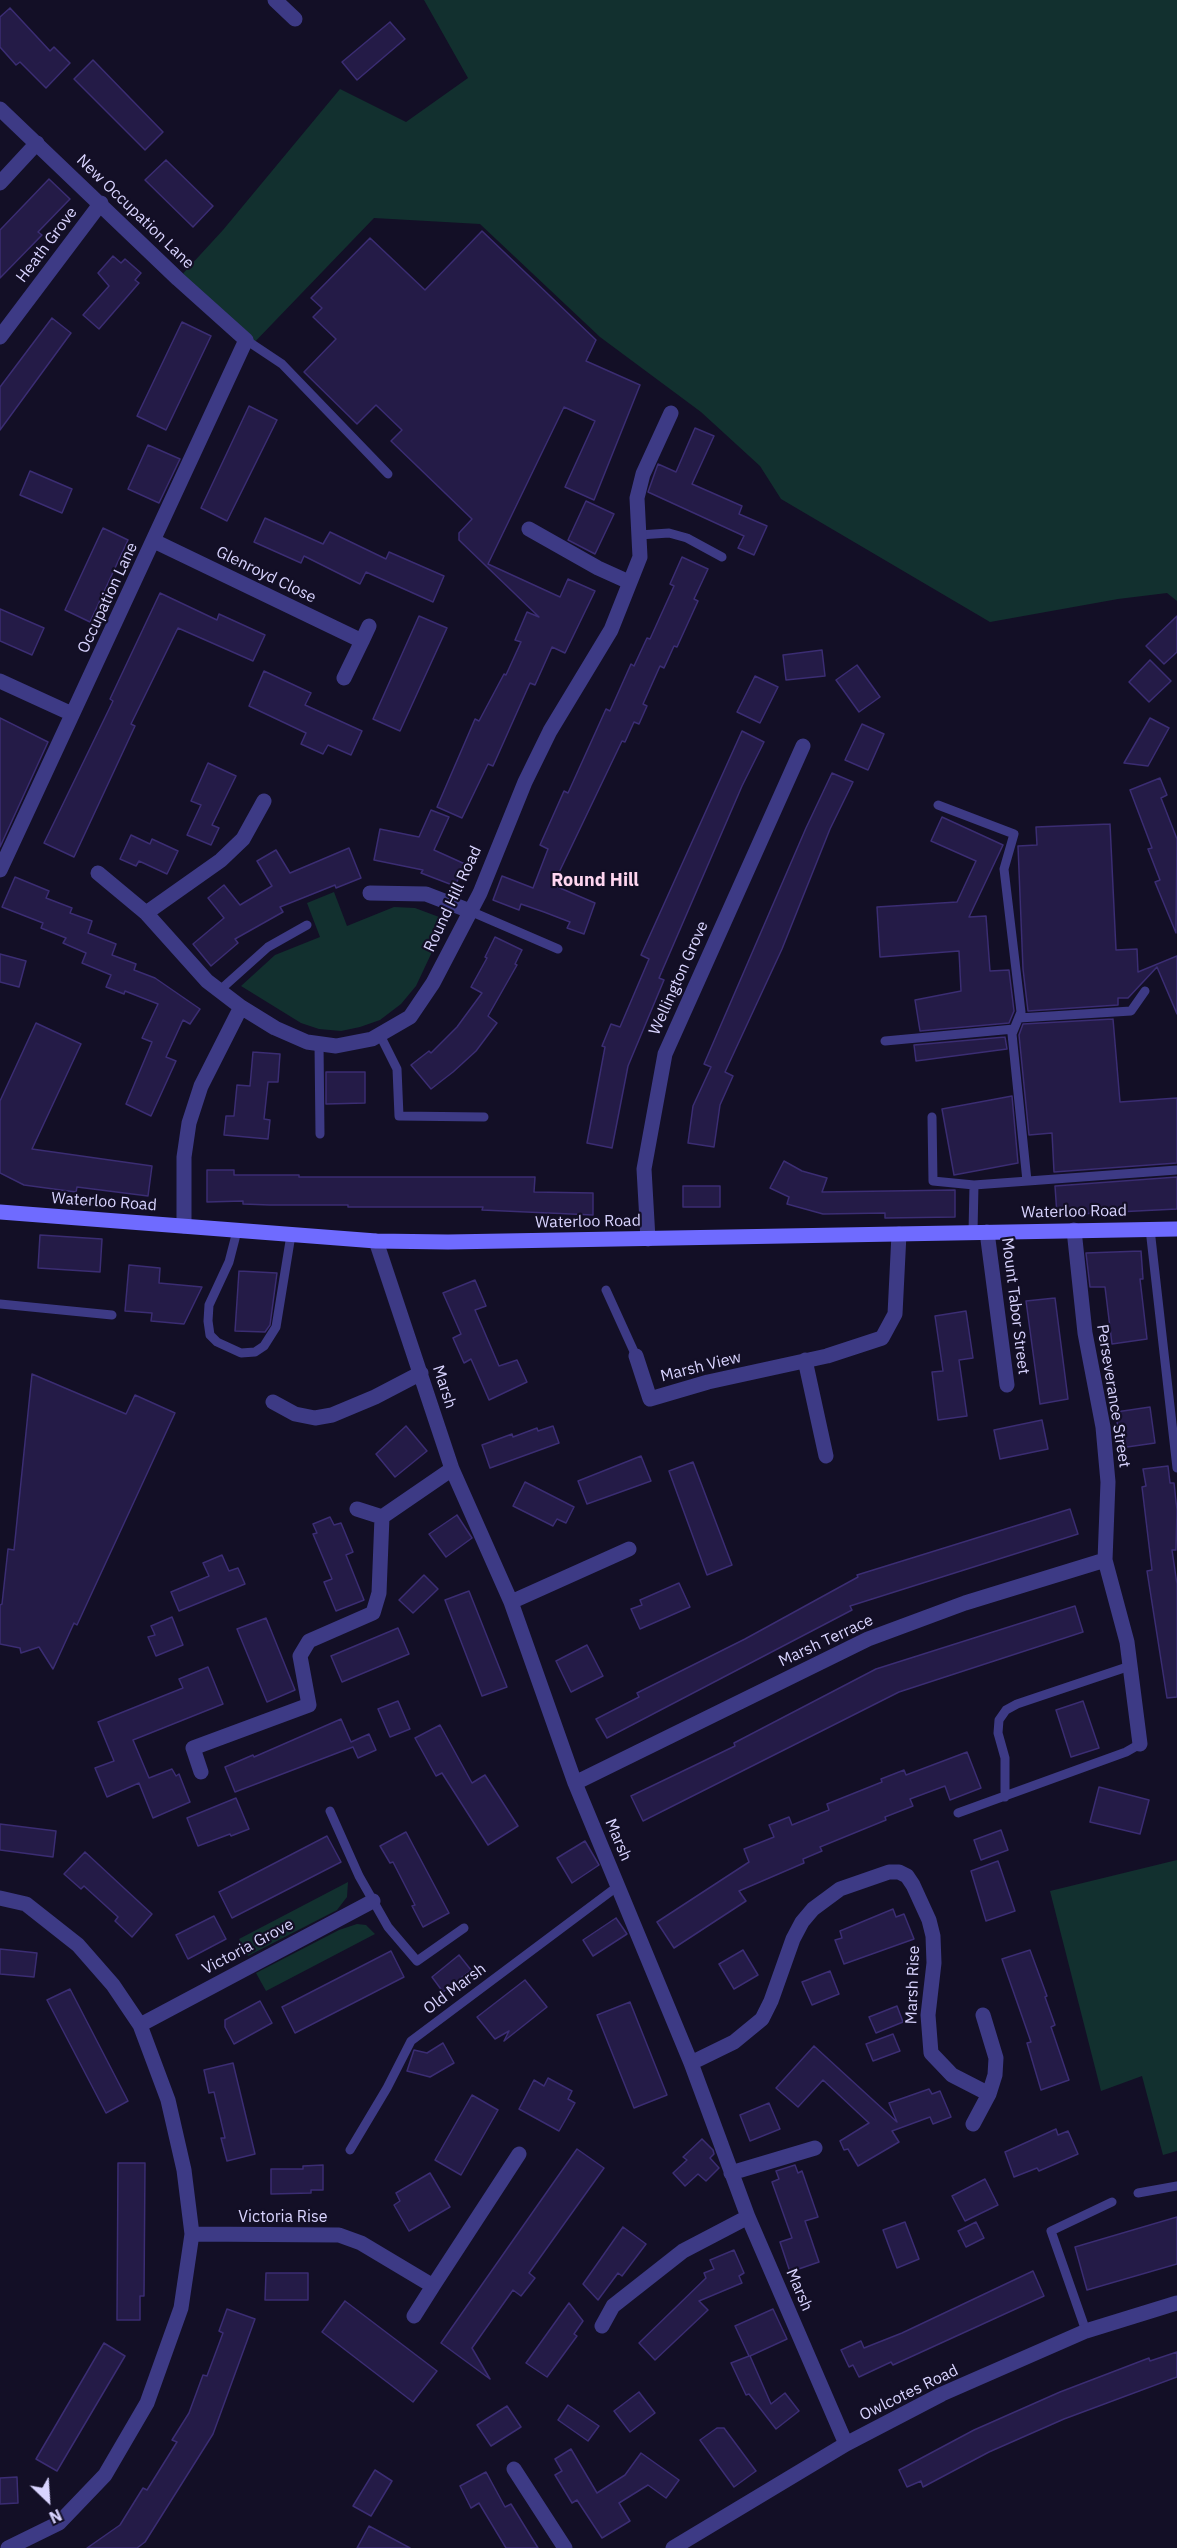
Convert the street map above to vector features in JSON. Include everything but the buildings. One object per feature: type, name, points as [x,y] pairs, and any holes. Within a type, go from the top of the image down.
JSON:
[{"type":"main road","name":"Waterloo Road","points":[[0,1212],[376,1241],[648,1239],[1177,1229]]},
{"type":"street","points":[[275,0],[295,19]]},
{"type":"street","name":"New Occupation Lane","points":[[0,110],[38,143],[178,279],[246,340]]},
{"type":"street","points":[[0,183],[38,143]]},
{"type":"street","name":"Heath Grove","points":[[0,338],[101,203]]},
{"type":"street","name":"Occupation Lane","points":[[0,870],[246,340]]},
{"type":"street","name":"Round Hill Road","points":[[98,873],[146,912],[207,981],[241,1007],[275,1028],[307,1042],[336,1046],[372,1039],[410,1017],[433,983],[470,911],[525,782],[550,731],[611,630],[640,557],[638,498],[644,474],[671,413]]},
{"type":"street","points":[[529,529],[598,568],[629,582]]},
{"type":"street","name":"Glenroyd Close","points":[[154,542],[362,641]]},
{"type":"street","points":[[344,678],[369,626]]},
{"type":"street","points":[[0,681],[72,714]]},
{"type":"street","name":"Wellington Grove","points":[[648,1239],[644,1169],[665,1054],[803,746]]},
{"type":"street","points":[[146,912],[221,860],[243,839],[264,801]]},
{"type":"street","points":[[370,893],[426,894],[470,911]]},
{"type":"street","points":[[184,1226],[184,1157],[189,1123],[205,1077],[241,1007]]},
{"type":"street","name":"Perseverance Street","points":[[1074,1230],[1085,1333],[1105,1449],[1107,1482],[1105,1560],[1127,1642],[1140,1744]]},
{"type":"street","name":"Mount Tabor Street","points":[[980,1232],[1007,1385]]},
{"type":"street","name":"Marsh View","points":[[636,1356],[650,1399],[708,1382],[806,1360],[882,1338],[896,1314],[899,1234]]},
{"type":"street","name":"Marsh","points":[[376,1241],[452,1469],[511,1602],[575,1783],[690,2063],[748,2217],[846,2444]]},
{"type":"street","points":[[806,1360],[826,1456]]},
{"type":"street","points":[[273,1402],[295,1414],[315,1418],[332,1415],[375,1397],[421,1373]]},
{"type":"street","points":[[382,1517],[452,1469]]},
{"type":"street","points":[[357,1509],[382,1517]]},
{"type":"street","points":[[201,1772],[193,1748],[309,1705],[300,1656],[309,1641],[373,1612],[379,1593],[382,1517]]},
{"type":"street","points":[[511,1602],[628,1549]]},
{"type":"street","name":"Marsh Terrace","points":[[575,1783],[868,1639],[964,1603],[1105,1560]]},
{"type":"street","name":"Marsh Rise","points":[[690,2063],[734,2042],[762,2019],[771,2001],[793,1939],[802,1922],[819,1903],[840,1889],[889,1872],[899,1872],[907,1876],[913,1885],[929,1920],[933,1936],[934,1963],[928,2015],[931,2053],[952,2075],[989,2094]]},
{"type":"street","points":[[0,1898],[26,1904],[78,1945],[113,1985],[141,2025],[168,2100],[184,2170],[192,2234],[181,2307],[147,2403],[105,2475],[59,2523],[8,2548]]},
{"type":"street","name":"Victoria Grove","points":[[141,2025],[373,1901]]},
{"type":"street","points":[[973,2124],[989,2094],[995,2075],[996,2058],[983,2015]]},
{"type":"street","points":[[731,2174],[815,2148]]},
{"type":"street","points":[[414,2316],[519,2154]]},
{"type":"street","points":[[602,2326],[613,2306],[683,2251],[748,2217]]},
{"type":"street","name":"Victoria Rise","points":[[192,2234],[339,2235],[361,2242],[433,2286]]},
{"type":"street","name":"Owlcotes Road","points":[[672,2548],[846,2444],[942,2394],[1086,2331],[1177,2303]]},
{"type":"street","points":[[514,2469],[565,2548]]},
{"type":"lane","points":[[246,340],[282,364],[388,474]]},
{"type":"lane","points":[[639,535],[669,533],[687,538],[722,557]]},
{"type":"lane","points":[[938,805],[1014,834],[1004,870],[1022,1012],[1012,1034],[1028,1181]]},
{"type":"lane","points":[[470,911],[558,949]]},
{"type":"lane","points":[[220,990],[268,947],[307,925]]},
{"type":"lane","points":[[1019,1017],[1131,1011],[1145,991]]},
{"type":"lane","points":[[885,1041],[1014,1029]]},
{"type":"lane","points":[[380,1035],[397,1069],[399,1116],[484,1117]]},
{"type":"lane","points":[[319,1044],[320,1134]]},
{"type":"lane","points":[[932,1117],[933,1181],[974,1185],[1177,1170]]},
{"type":"lane","points":[[974,1185],[980,1232]]},
{"type":"lane","points":[[1150,1229],[1177,1468]]},
{"type":"lane","points":[[237,1231],[229,1262],[209,1305],[208,1322],[210,1335],[217,1342],[240,1353],[255,1352],[264,1346],[276,1327],[291,1235]]},
{"type":"lane","name":"Marsh View","points":[[606,1290],[636,1356]]},
{"type":"lane","points":[[0,1304],[112,1315]]},
{"type":"lane","points":[[1005,1797],[1005,1758],[998,1733],[999,1720],[1006,1710],[1130,1666]]},
{"type":"lane","points":[[958,1813],[1126,1752],[1140,1744]]},
{"type":"lane","points":[[330,1811],[359,1876],[388,1927],[417,1961],[464,1928]]},
{"type":"lane","name":"Old Marsh","points":[[350,2150],[387,2088],[411,2040],[618,1886]]},
{"type":"lane","points":[[1138,2193],[1177,2186]]},
{"type":"lane","points":[[1086,2331],[1051,2231],[1112,2202]]},
{"type":"green space","points":[[424,0],[1177,0],[1177,601],[1167,593],[1118,599],[990,622],[781,499],[760,466],[701,412],[600,337],[480,224],[374,218],[248,349],[178,279],[223,230],[340,89],[406,122],[468,78]]},
{"type":"green space","points":[[334,892],[347,926],[394,907],[415,908],[447,920],[416,986],[401,1004],[380,1020],[341,1031],[319,1029],[301,1023],[241,986],[275,955],[320,937],[307,903]]},
{"type":"green space","points":[[1177,1860],[1177,2151],[1163,2155],[1142,2076],[1101,2091],[1050,1891]]},
{"type":"green space","points":[[348,1882],[347,1897],[337,1910],[248,1956],[239,1939]]},
{"type":"green space","points":[[357,1924],[366,1925],[375,1934],[266,1991],[256,1973],[339,1930]]},
{"type":"district","name":"Round Hill","points":[[595,881]]}]
